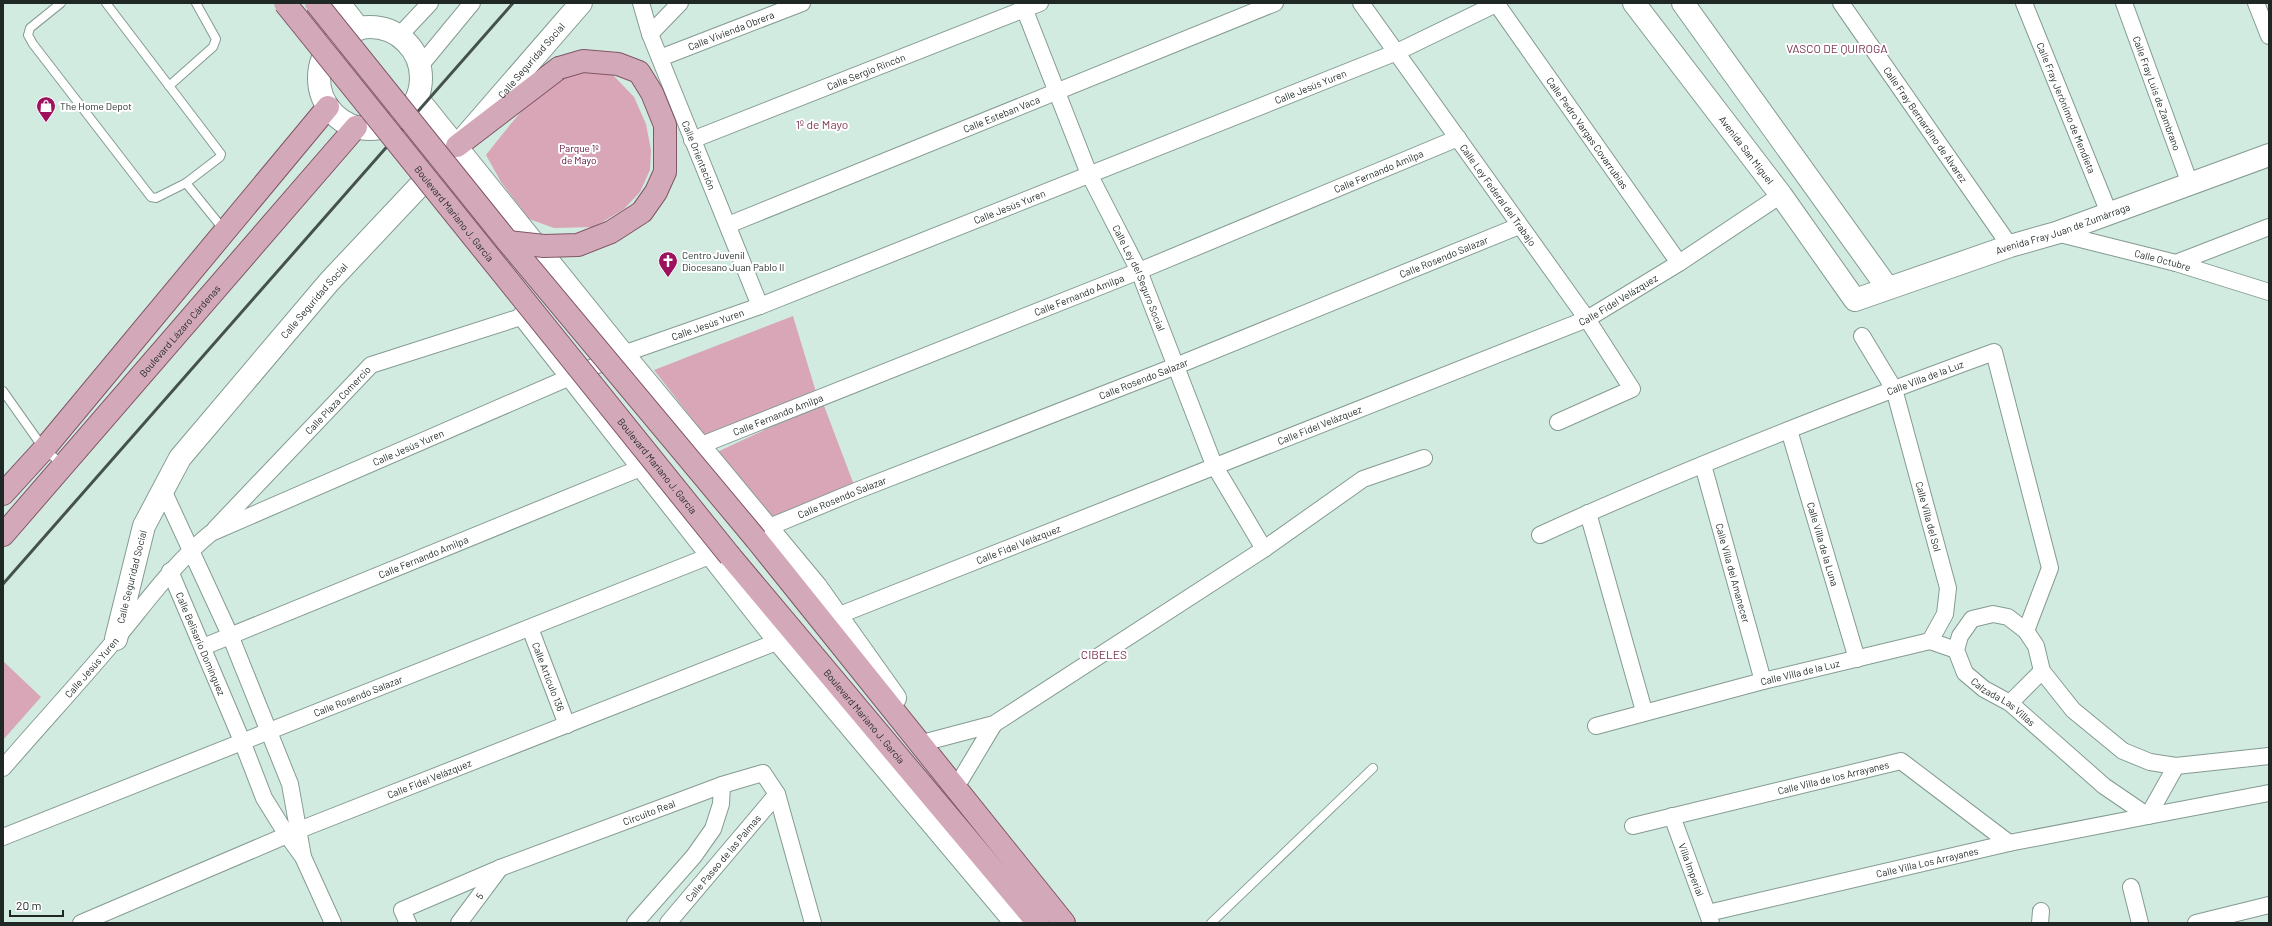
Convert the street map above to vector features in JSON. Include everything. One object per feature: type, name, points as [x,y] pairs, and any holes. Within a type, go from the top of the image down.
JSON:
[{"type":"main road","points":[[316,3],[508,242],[762,534],[990,832],[1064,923]]},
{"type":"main road","name":"Boulevard Mariano J. García","points":[[281,5],[721,555],[1038,923]]},
{"type":"main road","points":[[457,146],[559,68],[583,61],[618,64],[640,72],[652,93],[665,125],[665,172],[656,192],[642,212],[611,232],[578,245],[544,246],[508,242]]},
{"type":"main road","points":[[3,494],[44,449],[328,107]]},
{"type":"main road","name":"Boulevard Lázaro Cárdenas","points":[[3,535],[356,127]]},
{"type":"street","points":[[281,5],[296,7],[303,3]]},
{"type":"street","points":[[339,3],[359,29]]},
{"type":"street","points":[[399,36],[430,3]]},
{"type":"street","points":[[420,66],[472,3]]},
{"type":"street","name":"Calle Seguridad Social","points":[[116,639],[144,526],[180,458],[328,282],[457,146],[581,3]]},
{"type":"street","name":"Calle Orientación","points":[[641,3],[650,34],[760,306]]},
{"type":"street","points":[[650,34],[680,3]]},
{"type":"street","name":"Calle Vivienda Obrera","points":[[660,58],[802,3]]},
{"type":"street","name":"Calle Sergio Rincón","points":[[692,140],[1023,6],[1040,3]]},
{"type":"street","name":"Calle Esteban Vaca","points":[[728,225],[1275,3]]},
{"type":"street","name":"Calle Ley Federal del Trabajo","points":[[1361,3],[1519,226],[1587,318],[1632,389],[1558,422]]},
{"type":"street","name":"Calle Jesús Yuren","points":[[3,768],[116,639],[170,571],[190,550],[211,533],[623,354],[760,306],[1397,52],[1497,3]]},
{"type":"street","name":"Calle Pedro Vargas Covarrubias","points":[[1497,3],[1679,263]]},
{"type":"street","name":"Avenida San Miguel","points":[[1634,3],[1781,195],[1855,300]]},
{"type":"street","points":[[1683,3],[1887,287]]},
{"type":"street","name":"Calle Fray Bernardino de Álvarez","points":[[1841,3],[2010,246]]},
{"type":"street","name":"Calle Fray Jerónimo de Mendieta","points":[[2024,3],[2108,213]]},
{"type":"street","name":"Calle Fray Luis de Zambrano","points":[[2124,3],[2190,184]]},
{"type":"street","points":[[2256,3],[2269,36]]},
{"type":"street","points":[[281,5],[322,60]]},
{"type":"street","name":"Calle Ley del Seguro Social","points":[[1023,6],[1089,174],[1139,271],[1214,465],[1264,550]]},
{"type":"street","points":[[359,29],[380,29],[399,36],[408,44],[420,66],[421,77],[417,98],[411,109],[402,118],[378,128],[356,127],[336,116],[328,107],[319,84],[322,60],[331,46],[339,38],[359,29]]},
{"type":"street","points":[[417,98],[699,446],[762,534],[837,616],[926,742],[958,784],[990,832]]},
{"type":"street","points":[[378,128],[420,184],[643,467],[721,555],[779,641],[1016,923]]},
{"type":"street","name":"Calle Fernando Amilpa","points":[[699,446],[1139,271],[1458,138]]},
{"type":"street","name":"Avenida Fray Juan de Zumárraga","points":[[1855,300],[1887,287],[2010,246],[2056,233],[2269,155]]},
{"type":"street","name":"Calle Fidel Velázquez","points":[[837,616],[1587,318],[1679,263],[1781,195]]},
{"type":"street","name":"Calle Rosendo Salazar","points":[[762,534],[856,491],[1176,366],[1519,226]]},
{"type":"street","points":[[2176,263],[2269,227]]},
{"type":"street","name":"Calle Octubre","points":[[2056,233],[2176,263],[2269,292]]},
{"type":"street","name":"Calle Plaza Comercio","points":[[211,533],[371,365],[524,316]]},
{"type":"street","name":"Calle Villa del Sol","points":[[1862,336],[1894,389],[1948,588],[1945,614],[1930,641]]},
{"type":"street","name":"Calle Villa de la Luz","points":[[1540,535],[1702,465],[1894,389],[1994,352],[2050,568],[2026,631]]},
{"type":"street","name":"Calle Villa de la Luna","points":[[1789,430],[1857,659]]},
{"type":"street","points":[[926,742],[994,724],[1264,550],[1363,479],[1424,458]]},
{"type":"street","name":"Calle Villa del Amanecer","points":[[1702,465],[1763,681]]},
{"type":"street","name":"Calle Fernando Amilpa","points":[[203,647],[643,467]]},
{"type":"street","points":[[163,490],[204,578]]},
{"type":"street","points":[[1588,513],[1644,711]]},
{"type":"street","name":"Calle Rosendo Salazar","points":[[3,837],[242,741],[721,555]]},
{"type":"street","points":[[170,571],[180,590]]},
{"type":"street","name":"Calle Belisario Domínguez","points":[[293,833],[290,784],[270,731],[230,635],[204,578],[180,590],[264,798],[293,833],[333,923]]},
{"type":"street","points":[[1930,641],[1956,650],[1960,636],[1972,619],[1992,614],[2008,617],[2026,631],[2036,646],[2042,671],[2073,710],[2123,751],[2150,762],[2176,766],[2269,756]]},
{"type":"street","name":"Calle Artículo 136","points":[[530,628],[567,725]]},
{"type":"street","name":"Calle Fidel Velázquez","points":[[81,923],[293,833],[779,641]]},
{"type":"street","name":"Calle Villa de la Luz","points":[[1596,726],[1644,711],[1930,641]]},
{"type":"street","name":"Calzada Las Villas","points":[[1956,650],[1965,673],[1984,689],[2010,703],[2104,786],[2148,816]]},
{"type":"street","points":[[2010,703],[2042,671]]},
{"type":"street","points":[[958,784],[994,724]]},
{"type":"street","name":"Calle Villa de los Arrayanes","points":[[1633,826],[1901,761],[2009,843]]},
{"type":"street","points":[[2148,816],[2176,766]]},
{"type":"street","name":"Circuito Real","points":[[408,923],[402,910],[500,868],[722,785],[763,773],[777,794],[813,923]]},
{"type":"street","points":[[635,923],[694,856],[714,829],[721,804],[722,785]]},
{"type":"street","points":[[2148,816],[2269,793]]},
{"type":"street","name":"Calle Paseo de las Palmas","points":[[668,923],[777,794]]},
{"type":"street","name":"Villa Imperial","points":[[1672,816],[1709,918]]},
{"type":"street","name":"Calle Villa Los Arrayanes","points":[[1709,918],[2009,843],[2148,816]]},
{"type":"street","name":"5","points":[[458,923],[500,868]]},
{"type":"street","points":[[2131,887],[2140,923]]},
{"type":"street","points":[[2196,923],[2269,905]]},
{"type":"lane","points":[[61,3],[30,28],[28,35],[33,44],[151,197],[156,198],[186,183],[221,154],[106,3]]},
{"type":"lane","points":[[169,86],[213,47],[216,39],[196,3]]},
{"type":"lane","points":[[186,183],[225,231]]},
{"type":"lane","points":[[3,392],[44,449],[64,466]]},
{"type":"lane","points":[[1211,923],[1373,768]]},
{"type":"green space","name":"Parque 1º de Mayo","points":[[599,70],[613,75],[634,97],[646,124],[651,150],[650,170],[640,192],[624,209],[594,227],[554,228],[529,219],[501,182],[486,155],[514,120],[536,96],[548,86],[560,77],[575,71]]},
{"type":"green space","points":[[793,316],[816,392],[706,437],[654,370]]},
{"type":"green space","points":[[823,403],[854,485],[770,519],[717,452]]},
{"type":"green space","points":[[3,661],[41,697],[3,740]]},
{"type":"railway","points":[[3,584],[513,3]]},
{"type":"place","name":"The Home Depot","points":[[46,123]]},
{"type":"place","name":"Centro Juvenil Diocesano Juan Pablo II","points":[[668,278]]},
{"type":"district","name":"VASCO DE QUIROGA","points":[[1837,49]]},
{"type":"district","name":"1º de Mayo","points":[[822,125]]},
{"type":"district","name":"CIBELES","points":[[1104,655]]}]
